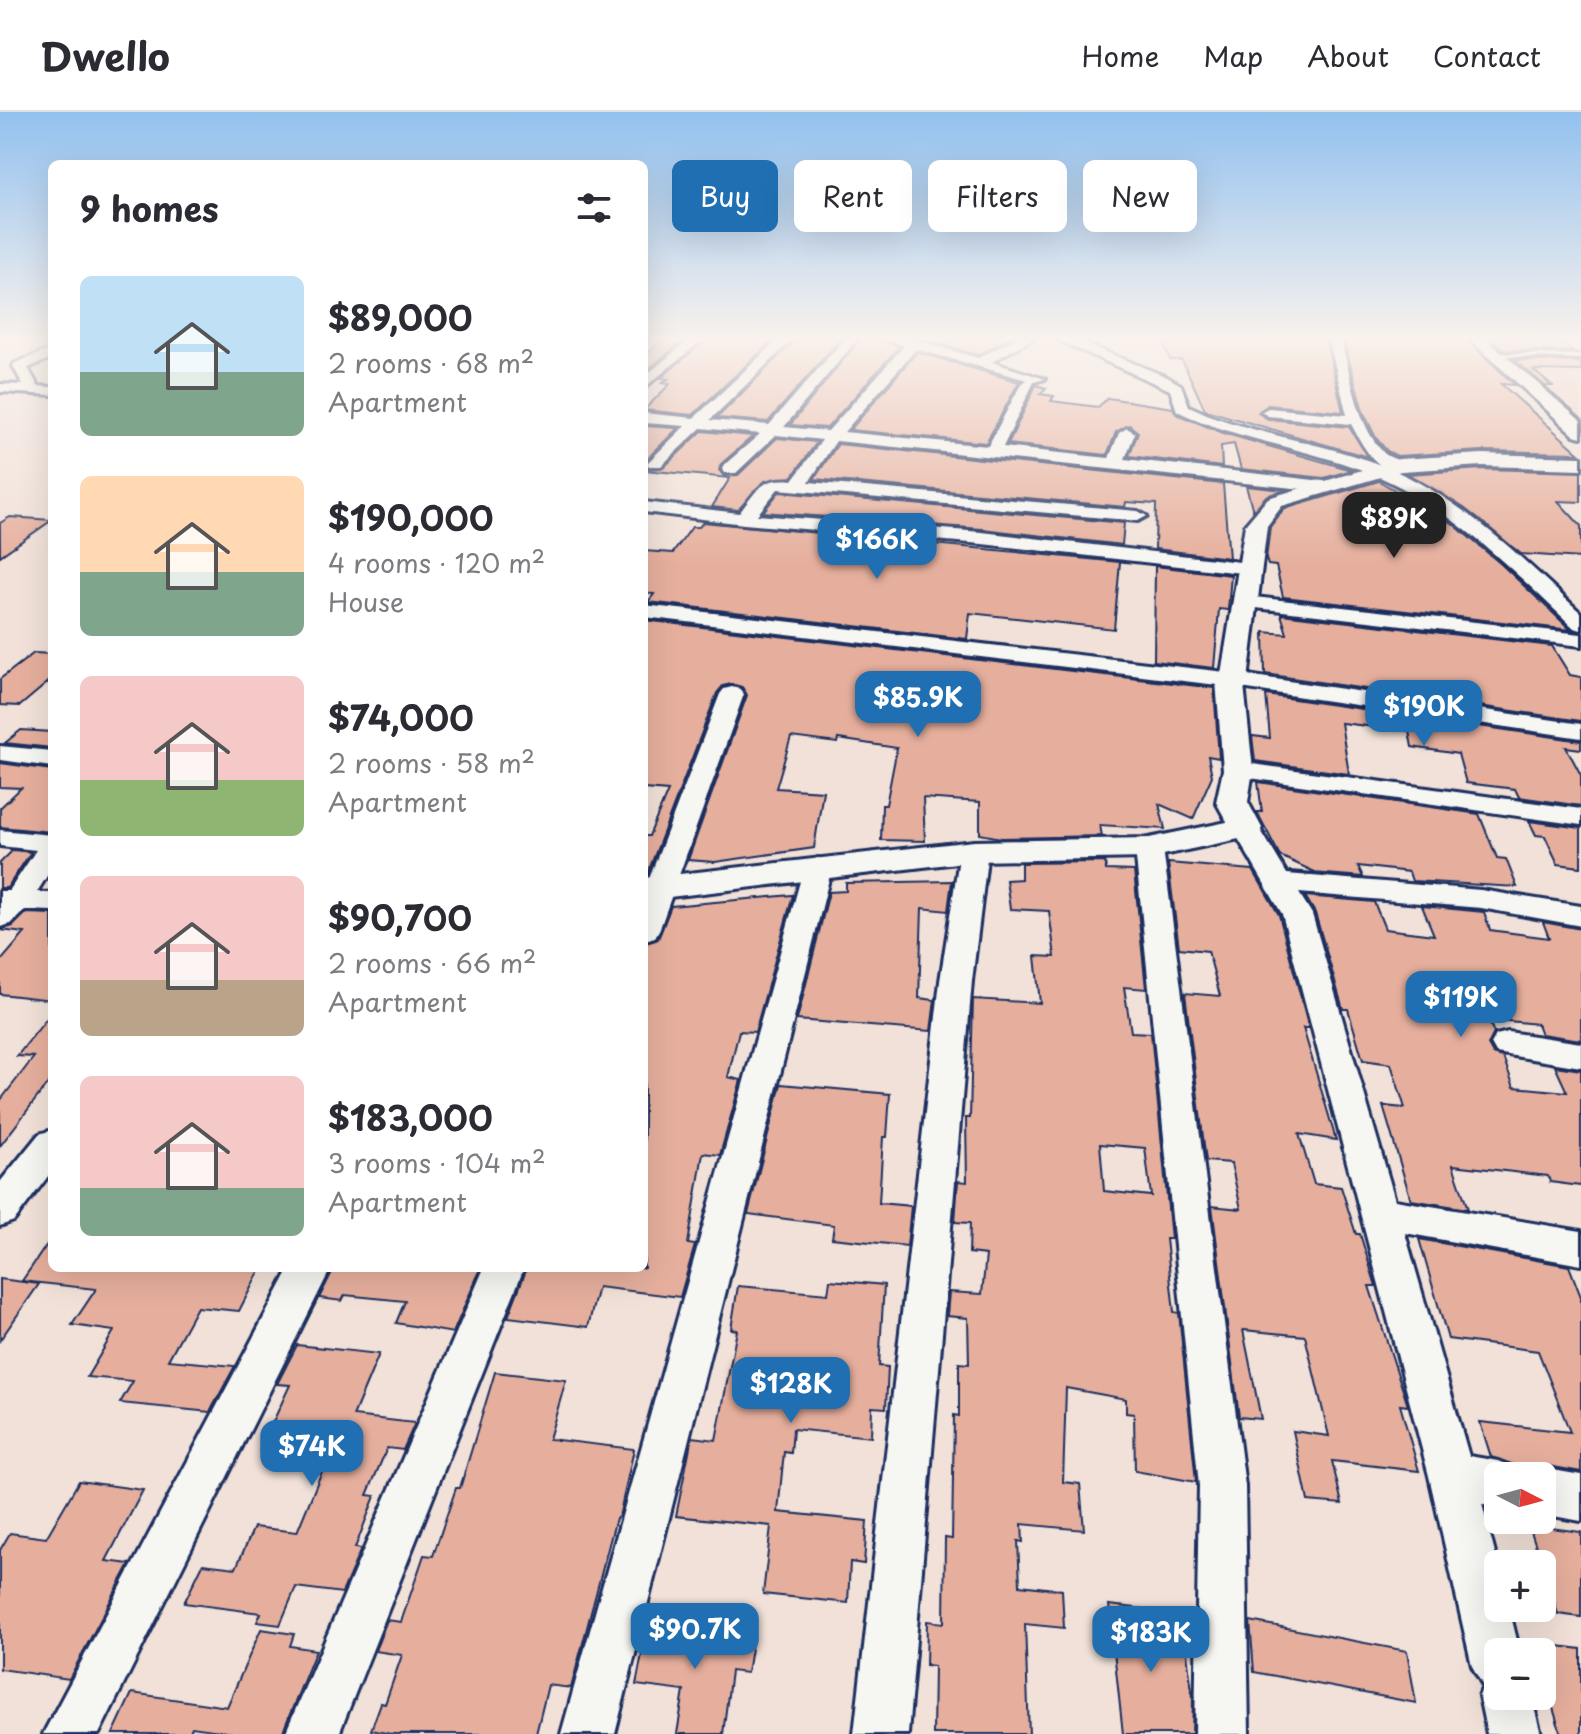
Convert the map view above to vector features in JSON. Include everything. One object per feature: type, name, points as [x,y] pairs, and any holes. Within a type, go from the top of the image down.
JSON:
[{"type":"street","points":[[655,463],[706,413]]},
{"type":"street","points":[[730,469],[788,413]]},
{"type":"street","points":[[799,484],[832,436],[854,413]]},
{"type":"street","points":[[993,451],[1015,413]]},
{"type":"street","points":[[1190,413],[1209,423],[1390,468],[1440,487],[1525,547],[1581,601]]},
{"type":"street","points":[[1276,413],[1356,420]]},
{"type":"street","points":[[1354,413],[1377,457],[1482,537],[1581,624]]},
{"type":"street","points":[[1561,413],[1581,431]]},
{"type":"street","points":[[648,418],[832,436],[899,436],[993,451],[1323,486]]},
{"type":"street","points":[[1115,463],[1127,433]]},
{"type":"street","points":[[1491,1638],[1452,1476],[1297,914],[1232,802],[1238,770],[1232,681],[1256,525],[1275,502],[1390,468],[1482,460],[1581,463]]},
{"type":"street","points":[[744,519],[770,486],[799,484],[1138,516]]},
{"type":"street","points":[[648,507],[744,519],[982,538],[1250,568]]},
{"type":"street","points":[[1246,602],[1581,640]]},
{"type":"street","points":[[648,611],[1232,681],[1581,731]]},
{"type":"street","points":[[648,912],[653,888],[732,694]]},
{"type":"street","points":[[0,753],[48,759]]},
{"type":"street","points":[[1238,770],[1581,817]]},
{"type":"street","points":[[653,888],[974,851],[1149,848],[1246,828]]},
{"type":"street","points":[[0,838],[48,844]]},
{"type":"street","points":[[1149,848],[1222,1486],[1222,1734]]},
{"type":"street","points":[[5,906],[48,849]]},
{"type":"street","points":[[881,1734],[956,981],[974,851]]},
{"type":"street","points":[[588,1734],[818,867]]},
{"type":"street","points":[[1279,882],[1481,899],[1581,916]]},
{"type":"street","points":[[5,906],[48,902]]},
{"type":"street","points":[[1508,1044],[1581,1055]]},
{"type":"street","points":[[0,1210],[48,1149]]},
{"type":"street","points":[[1380,1213],[1581,1248]]},
{"type":"street","points":[[70,1734],[309,1272]]},
{"type":"street","points":[[312,1734],[502,1272]]},
{"type":"street","points":[[1452,1476],[1484,1482]]},
{"type":"street","points":[[1556,1494],[1581,1498]]},
{"type":"street","points":[[1508,1710],[1514,1734]]},
{"type":"shaded area","points":[[1568,413],[1581,413],[1581,424]]},
{"type":"building","points":[[722,413],[776,413],[768,422],[717,418]]},
{"type":"building","points":[[800,413],[841,413],[827,428],[790,425]]},
{"type":"building","points":[[865,413],[1002,413],[986,443],[850,430]]},
{"type":"building","points":[[1023,413],[1175,413],[1223,433],[1352,470],[1324,478],[1241,469],[1234,444],[1221,446],[1222,467],[1129,456],[1138,432],[1129,425],[1116,432],[1107,455],[1008,444]]},
{"type":"building","points":[[1214,413],[1258,413],[1268,419],[1349,427],[1368,457]]},
{"type":"building","points":[[1364,413],[1533,413],[1579,453],[1482,451],[1397,456],[1387,451],[1376,438]]},
{"type":"building","points":[[648,426],[678,428],[648,458]]},
{"type":"building","points":[[702,431],[753,436],[721,464],[719,470],[724,476],[738,475],[777,438],[817,442],[792,477],[765,481],[738,510],[712,507],[730,478],[648,470],[648,467],[663,468]]},
{"type":"building","points":[[838,444],[1223,484],[1229,558],[1155,549],[1156,504],[1126,502],[1125,507],[814,479]]},
{"type":"building","points":[[1482,469],[1581,472],[1581,502],[1558,501],[1581,526],[1581,558],[1521,554],[1464,508],[1408,474]]},
{"type":"building","points":[[1379,481],[1452,523],[1571,630],[1283,597],[1276,566],[1268,565],[1266,559],[1270,527],[1284,509]]},
{"type":"building","points":[[1246,486],[1284,490],[1266,496],[1253,511]]},
{"type":"building","points":[[779,492],[1124,523],[1122,545],[982,529],[763,512]]},
{"type":"building","points":[[10,517],[48,520],[48,523],[0,556],[0,523]]},
{"type":"building","points":[[703,522],[1120,562],[1114,629],[970,613],[967,639],[648,602],[654,594],[648,593],[648,551],[673,553],[692,527],[699,527]]},
{"type":"building","points":[[1155,566],[1231,575],[1228,610],[1219,609],[1214,668],[1154,661]]},
{"type":"building","points":[[1281,614],[1552,646],[1570,675],[1581,677],[1581,721],[1265,674],[1264,632],[1287,634]]},
{"type":"building","points":[[648,620],[1214,688],[1219,758],[1208,756],[1212,776],[1193,819],[1159,804],[1165,829],[1100,825],[1102,836],[1001,838],[980,834],[980,802],[923,798],[925,841],[881,840],[882,805],[886,805],[897,748],[838,739],[837,743],[791,737],[776,788],[823,791],[814,848],[715,862],[688,860],[747,695],[742,687],[731,684],[723,686],[717,693],[648,872],[648,836],[668,791],[648,789]]},
{"type":"building","points":[[34,653],[48,654],[48,682],[20,706],[0,705],[0,679]]},
{"type":"building","points":[[1266,695],[1581,741],[1581,749],[1566,747],[1581,775],[1581,806],[1519,797],[1515,789],[1466,783],[1458,754],[1412,747],[1409,731],[1341,723],[1349,774],[1255,761],[1252,736],[1270,738]]},
{"type":"building","points":[[21,730],[48,732],[48,748],[5,743]]},
{"type":"building","points":[[0,763],[48,769],[48,832],[0,827],[0,808],[21,788],[0,787]]},
{"type":"building","points":[[1258,782],[1479,814],[1497,858],[1506,859],[1517,887],[1412,881],[1409,872],[1358,866],[1363,877],[1289,871],[1317,873],[1280,856],[1257,812],[1262,812]]},
{"type":"building","points":[[1529,821],[1581,828],[1581,867],[1558,864],[1545,836],[1536,835]]},
{"type":"building","points":[[13,850],[31,852],[7,888],[0,888],[0,863]]},
{"type":"building","points":[[1105,862],[1106,870],[1134,871],[1146,989],[1124,987],[1131,1032],[1151,1033],[1171,1239],[1166,1239],[1174,1312],[1179,1313],[1196,1482],[1135,1471],[1134,1414],[1126,1413],[1126,1399],[1066,1388],[1063,1482],[1080,1484],[1084,1530],[1022,1524],[1023,1542],[1018,1541],[1020,1585],[1062,1590],[1064,1628],[1025,1624],[1029,1734],[933,1734],[934,1666],[926,1665],[927,1621],[944,1623],[945,1538],[952,1539],[954,1415],[959,1416],[959,1363],[969,1364],[968,1318],[947,1316],[949,1292],[982,1294],[986,1255],[969,1253],[970,1223],[955,1222],[958,1181],[967,1182],[966,1118],[970,1118],[973,999],[1040,1003],[1035,956],[1055,957],[1049,911],[1010,909],[1006,880],[1021,879],[1021,863]],"holes":[[[1100,1144],[1145,1148],[1151,1196],[1104,1191]]]},
{"type":"building","points":[[1168,863],[1253,870],[1279,915],[1309,1028],[1303,1028],[1336,1140],[1299,1134],[1314,1184],[1341,1187],[1356,1234],[1360,1234],[1376,1286],[1369,1286],[1408,1406],[1400,1405],[1419,1471],[1332,1461],[1342,1504],[1308,1501],[1293,1431],[1329,1436],[1305,1336],[1243,1330],[1261,1419],[1239,1417],[1212,1206],[1241,1209],[1231,1163],[1206,1161],[1185,993],[1220,996],[1208,951],[1179,948]]},
{"type":"building","points":[[952,881],[948,911],[922,908],[919,998],[935,1000],[931,1031],[797,1020],[829,892],[846,891],[846,883]]},
{"type":"building","points":[[793,895],[755,1032],[739,1031],[728,1077],[741,1080],[720,1155],[703,1153],[688,1244],[695,1245],[680,1297],[598,1287],[588,1327],[508,1317],[525,1272],[648,1272],[648,942],[658,939],[671,906]]},
{"type":"building","points":[[1305,896],[1374,902],[1385,929],[1434,935],[1422,906],[1484,912],[1490,930],[1549,938],[1543,922],[1581,929],[1581,1040],[1541,1034],[1537,1024],[1488,1019],[1494,1033],[1488,1045],[1493,1054],[1503,1057],[1514,1087],[1567,1092],[1555,1066],[1581,1070],[1581,1186],[1550,1182],[1548,1176],[1453,1165],[1468,1209],[1411,1200],[1383,1106],[1405,1108],[1391,1064],[1363,1060],[1348,1009],[1343,1009],[1315,913]]},
{"type":"building","points":[[26,913],[48,914],[48,1000],[0,994],[0,962],[25,933],[0,930],[13,926]]},
{"type":"building","points":[[48,1017],[48,1083],[0,1146],[0,1101],[34,1057],[17,1056]]},
{"type":"building","points":[[781,1084],[890,1094],[887,1137],[883,1137],[879,1203],[911,1206],[907,1246],[832,1238],[834,1225],[748,1214]]},
{"type":"building","points":[[1419,1239],[1569,1266],[1581,1297],[1581,1472],[1556,1467],[1556,1462],[1506,1462],[1491,1457],[1480,1422],[1570,1432],[1538,1351],[1448,1339]]},
{"type":"building","points":[[48,1243],[48,1272],[259,1272],[239,1311],[197,1307],[168,1360],[235,1366],[210,1412],[120,1403],[133,1381],[87,1377],[114,1331],[72,1325],[96,1289],[22,1281]]},
{"type":"building","points":[[332,1272],[479,1272],[453,1333],[396,1323],[405,1301],[345,1295],[342,1301],[319,1298]]},
{"type":"building","points":[[0,1279],[39,1284],[0,1340]]},
{"type":"building","points":[[830,1280],[884,1285],[879,1366],[888,1367],[886,1408],[872,1407],[871,1437],[793,1429],[791,1453],[784,1452],[778,1512],[867,1521],[864,1564],[850,1562],[848,1603],[763,1594],[771,1526],[676,1516],[692,1437],[716,1440],[737,1330],[731,1329],[738,1286],[828,1294]]},
{"type":"building","points":[[297,1345],[379,1354],[353,1416],[415,1423],[403,1450],[387,1448],[367,1495],[375,1496],[355,1548],[361,1549],[342,1593],[296,1587],[280,1625],[257,1622],[261,1613],[184,1603],[203,1564],[236,1568],[254,1527],[297,1532],[327,1459],[260,1450],[290,1385],[277,1384]]},
{"type":"building","points":[[495,1372],[566,1380],[549,1439],[634,1449],[619,1517],[616,1518],[571,1688],[548,1685],[536,1734],[391,1734],[371,1730],[381,1703],[385,1704],[402,1655],[375,1651],[387,1620],[401,1622],[424,1555],[433,1556],[456,1488],[460,1488]]},
{"type":"building","points":[[79,1481],[143,1490],[106,1561],[130,1564],[69,1679],[0,1669],[0,1550],[10,1533],[46,1538]]},
{"type":"building","points":[[1556,1529],[1581,1532],[1581,1617],[1558,1614],[1556,1550],[1537,1550],[1532,1534],[1556,1534]]},
{"type":"building","points":[[1109,1605],[1153,1610],[1155,1627],[1184,1630],[1193,1699],[1192,1734],[1123,1734]]},
{"type":"building","points":[[1250,1621],[1407,1651],[1416,1703],[1254,1672]]},
{"type":"building","points":[[648,1623],[753,1636],[747,1673],[731,1671],[723,1734],[677,1734],[684,1691],[636,1685]]},
{"type":"building","points":[[261,1629],[294,1634],[290,1646],[316,1650],[282,1734],[241,1734],[192,1727],[189,1734],[113,1734],[132,1693],[227,1707]]},
{"type":"building","points":[[1556,1646],[1581,1649],[1581,1734],[1561,1734],[1554,1710]]},
{"type":"waterway","points":[[1212,413],[1225,421],[1262,434]]},
{"type":"waterway","points":[[1358,458],[1409,476],[1453,507]]}]
